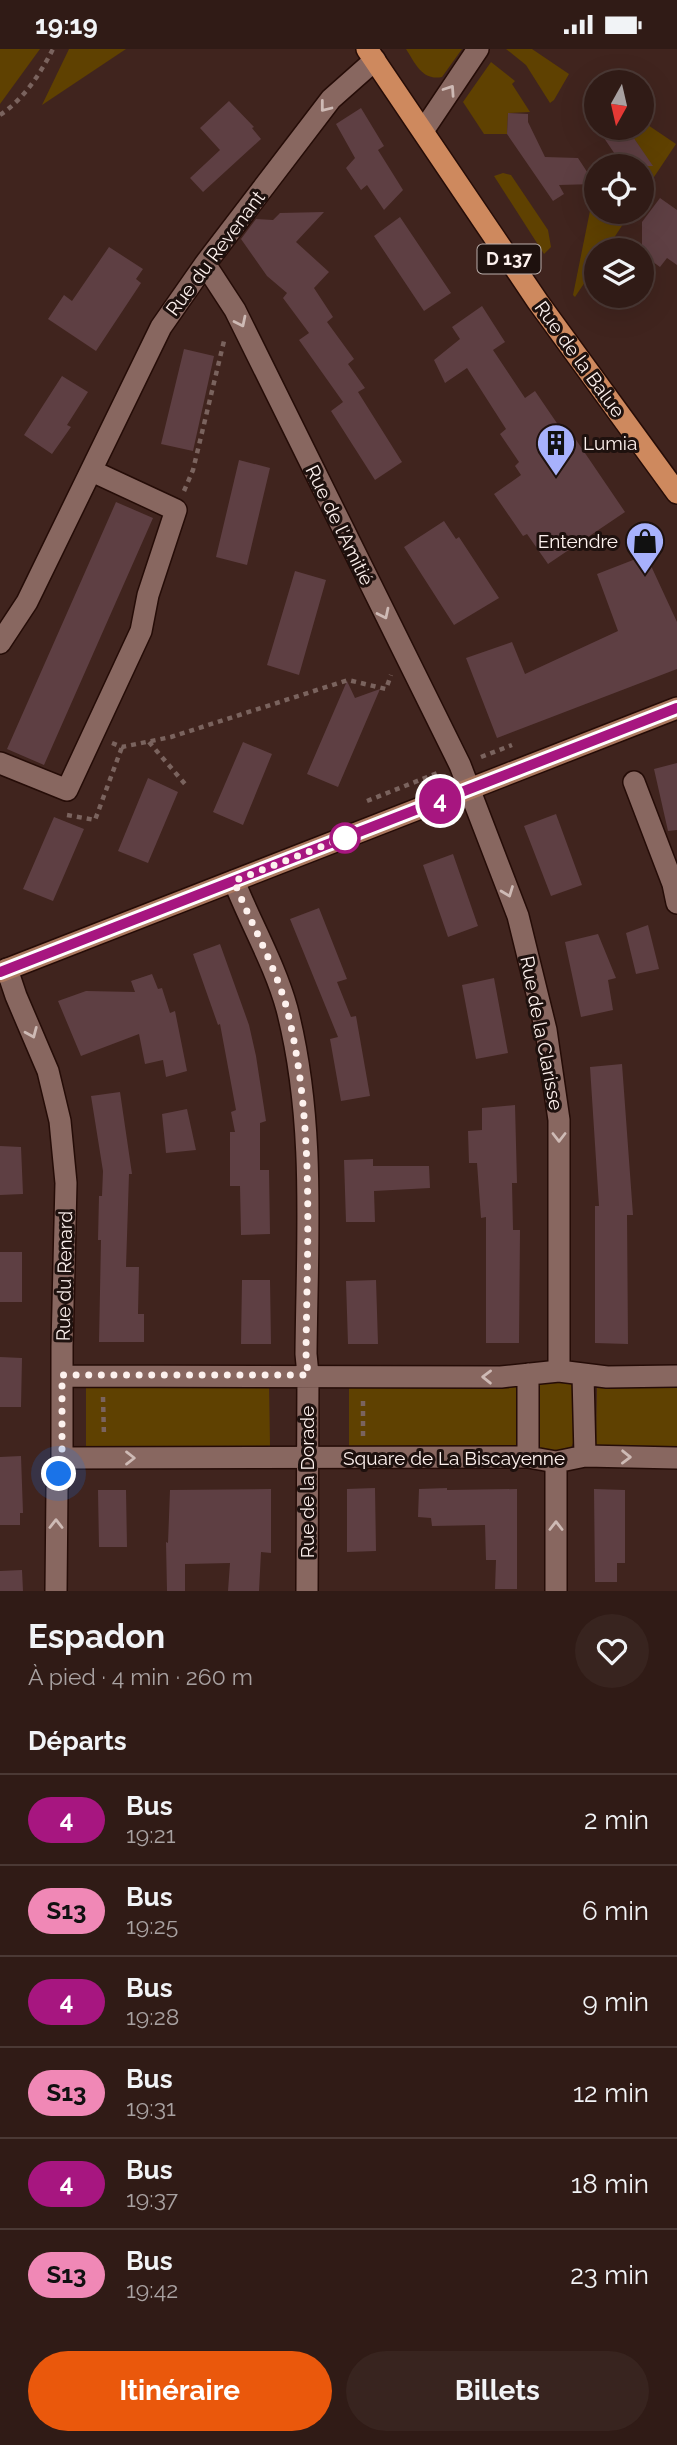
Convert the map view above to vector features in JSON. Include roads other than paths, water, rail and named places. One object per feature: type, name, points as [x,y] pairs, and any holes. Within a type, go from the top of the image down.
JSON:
[{"type":"main road","name":"Rue de la Balue","points":[[371,55],[538,302],[677,493]]},
{"type":"street","points":[[423,131],[478,49]]},
{"type":"street","name":"Rue du Revenant","points":[[0,643],[27,602],[161,327],[205,264],[331,99],[371,55]]},
{"type":"street","name":"Rue de l'Amitié","points":[[205,264],[235,310],[470,789]]},
{"type":"street","points":[[0,763],[67,790],[90,735],[141,631],[148,595],[176,510],[92,471]]},
{"type":"street","points":[[4,971],[677,708]]},
{"type":"street","points":[[634,782],[673,884],[677,903]]},
{"type":"street","name":"Rue de la Clarisse","points":[[470,789],[518,916],[546,1030],[559,1120],[559,1371]]},
{"type":"street","name":"Rue de la Dorade","points":[[234,881],[286,1007],[299,1063],[307,1189],[307,1591]]},
{"type":"street","name":"Rue du Renard","points":[[4,971],[48,1071],[60,1121],[66,1183],[62,1458],[57,1489],[56,1591]]},
{"type":"street","points":[[62,1375],[501,1377],[559,1371],[607,1377],[677,1376]]},
{"type":"street","points":[[528,1374],[528,1457]]},
{"type":"street","points":[[583,1375],[585,1456]]},
{"type":"street","name":"Square de La Biscayenne","points":[[62,1458],[528,1457],[556,1462],[585,1456],[677,1458]]},
{"type":"street","points":[[555,1591],[556,1462]]},
{"type":"place","name":"Lumia","points":[[556,477]]},
{"type":"place","name":"Entendre","points":[[645,575]]}]
